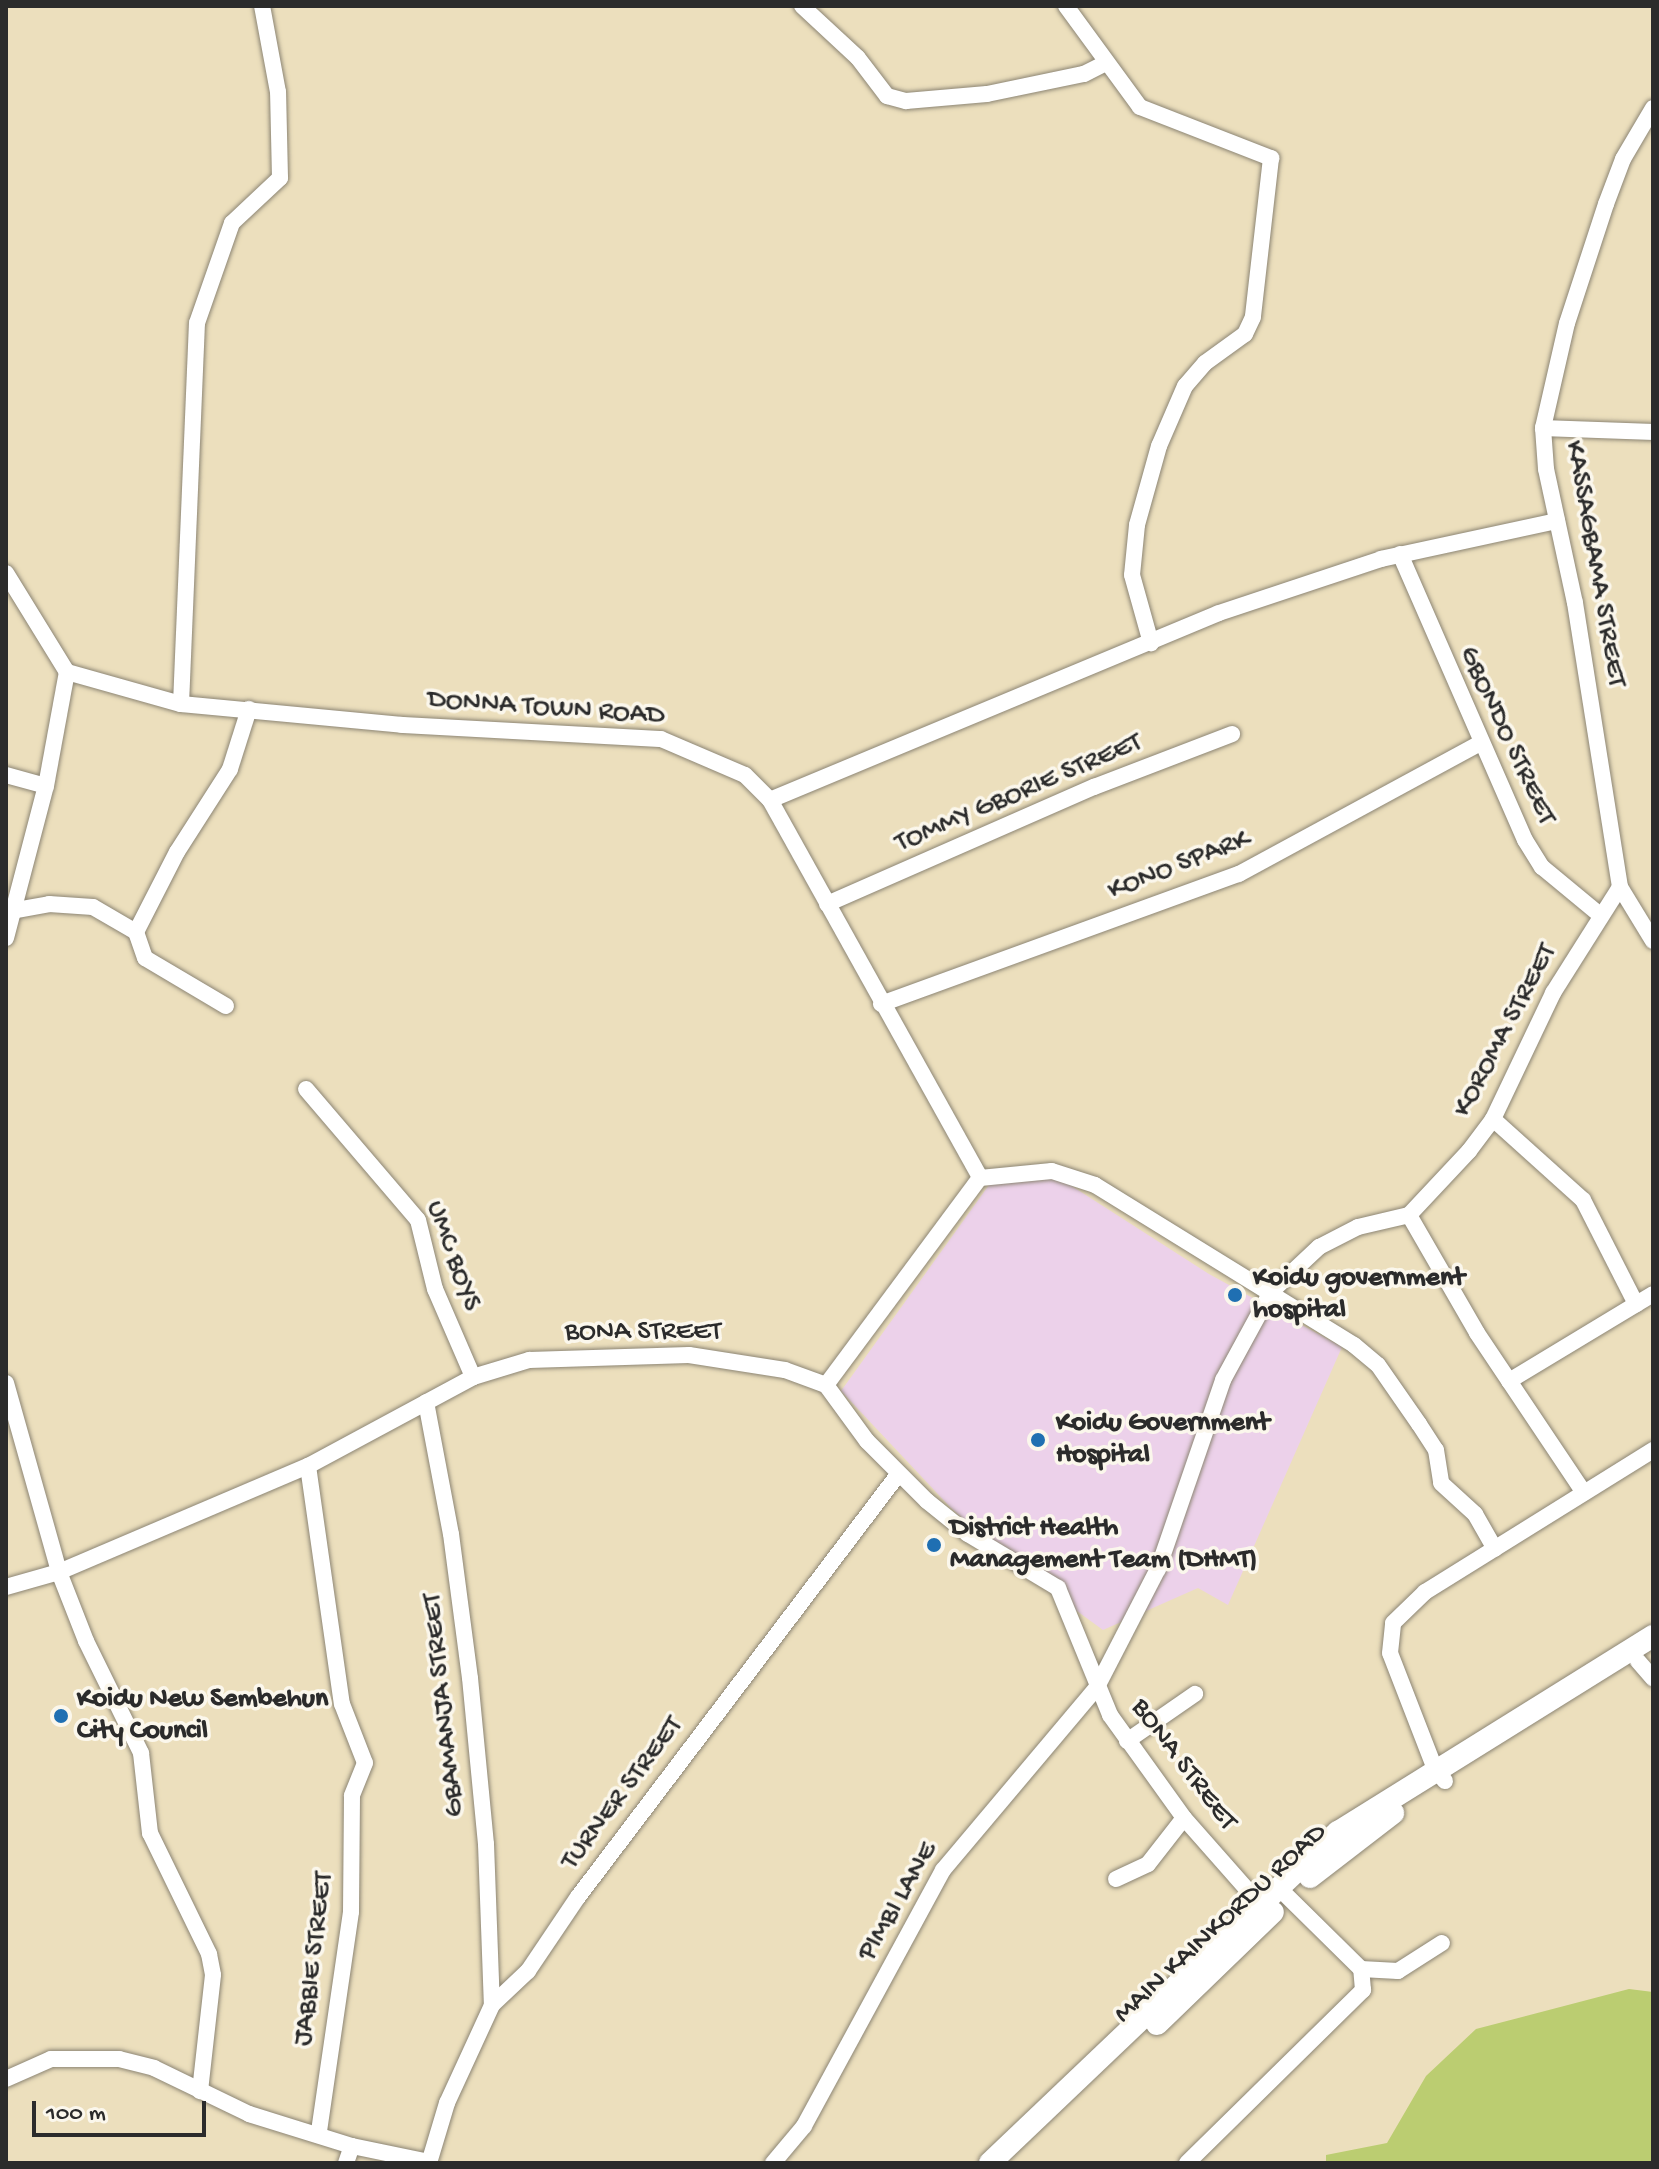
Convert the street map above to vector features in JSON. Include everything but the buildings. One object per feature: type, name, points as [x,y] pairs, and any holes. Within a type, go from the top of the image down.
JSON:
[{"type":"main road","points":[[1265,1910],[1338,1832],[1440,1775],[1538,1714],[1653,1636]]},
{"type":"main road","points":[[1538,1714],[1648,1663]]},
{"type":"main road","name":"MAIN KAINKORDU ROAD","points":[[1011,2163],[1050,2115],[1231,1932],[1287,1896],[1440,1775]]},
{"type":"main road","name":"MAIN KAINKORDU ROAD","points":[[990,2163],[1050,2115],[1265,1910]]},
{"type":"street","points":[[181,704],[197,323],[232,223],[280,178],[278,92],[262,6]]},
{"type":"street","points":[[802,6],[858,58],[887,96],[906,101],[987,94],[1084,74],[1104,64]]},
{"type":"street","points":[[1066,6],[1104,64],[1140,107],[1271,158],[1253,317],[1245,334],[1205,363],[1185,386],[1159,446],[1137,525],[1132,575],[1151,643]]},
{"type":"street","name":"KASSAGBAMA STREET","points":[[1653,108],[1623,159],[1597,230],[1563,336],[1543,428],[1620,887],[1653,941]]},
{"type":"street","points":[[1543,428],[1653,432]]},
{"type":"street","points":[[770,800],[1219,613],[1400,554],[1557,521]]},
{"type":"street","name":"GBONDO STREET","points":[[1400,554],[1480,743],[1534,856],[1600,915]]},
{"type":"street","points":[[6,573],[67,672],[46,786],[6,938]]},
{"type":"street","name":"DONNA TOWN ROAD","points":[[67,672],[181,704],[417,727],[661,739],[745,775],[770,800],[980,1178]]},
{"type":"street","points":[[136,932],[163,875],[230,769],[249,709]]},
{"type":"street","name":"TOMMY GBORIE STREET","points":[[827,904],[1094,787],[1232,734]]},
{"type":"street","name":"KONO SPARK","points":[[881,1004],[1239,874],[1480,743]]},
{"type":"street","points":[[6,775],[46,786]]},
{"type":"street","name":"KOROMA STREET","points":[[1409,1215],[1493,1119],[1553,993],[1620,887]]},
{"type":"street","points":[[11,911],[49,904],[93,907],[136,932],[145,958],[226,1006]]},
{"type":"street","name":"UMC BOYS","points":[[306,1089],[418,1220],[435,1289],[473,1377]]},
{"type":"street","points":[[1493,1119],[1583,1200],[1636,1304]]},
{"type":"street","points":[[826,1385],[980,1178],[1069,1174],[1151,1217],[1271,1292],[1378,1365],[1436,1450],[1441,1483],[1475,1514],[1495,1549]]},
{"type":"street","points":[[1271,1292],[1319,1247],[1358,1227],[1409,1215],[1509,1381],[1584,1493]]},
{"type":"street","name":"PIMBI LANE","points":[[773,2163],[804,2126],[943,1870],[1097,1687],[1158,1569],[1223,1380],[1271,1292]]},
{"type":"street","points":[[1509,1381],[1653,1294]]},
{"type":"street","name":"BONA STREET","points":[[6,1587],[59,1572],[308,1466],[473,1377],[529,1360],[689,1355],[739,1359],[826,1385],[897,1476],[968,1534],[1058,1588],[1097,1687],[1127,1741],[1184,1818],[1265,1910]]},
{"type":"street","points":[[6,1383],[59,1572],[86,1641],[141,1753],[150,1833],[209,1954],[213,1975],[200,2091]]},
{"type":"street","name":"GBAMANJA STREET","points":[[426,1402],[451,1534],[470,1678],[486,1844],[492,2005]]},
{"type":"street","points":[[6,1451],[25,1450]]},
{"type":"street","points":[[1440,1775],[1390,1653],[1390,1634],[1405,1608],[1653,1450]]},
{"type":"street","name":"JABBIE STREET","points":[[308,1466],[342,1704],[365,1763],[352,1796],[351,1912],[319,2132]]},
{"type":"street","name":"TURNER STREET","points":[[429,2162],[447,2103],[492,2005],[534,1963],[578,1897],[897,1476]]},
{"type":"street","points":[[1127,1741],[1195,1694]]},
{"type":"street","points":[[1116,1879],[1148,1864],[1184,1818]]},
{"type":"street","points":[[1187,2163],[1363,1990],[1361,1969],[1287,1896]]},
{"type":"street","points":[[1361,1969],[1398,1971],[1442,1943]]},
{"type":"street","points":[[6,2079],[51,2059],[119,2059],[154,2068],[249,2114],[319,2132],[352,2146],[429,2162]]},
{"type":"street","points":[[346,2163],[352,2146]]},
{"type":"shaded area","name":"Koidu Government Hospital","points":[[1053,1174],[1209,1274],[1342,1347],[1228,1605],[1198,1588],[1103,1630],[1022,1571],[951,1508],[841,1391],[989,1185]]},
{"type":"green space","points":[[1629,1989],[1653,1992],[1653,2163],[1326,2163],[1326,2155],[1387,2143],[1426,2076],[1476,2029]]},
{"type":"place","name":"Koidu government hospital","points":[[1235,1295]]},
{"type":"place","name":"Koidu Government Hospital","points":[[1038,1440]]},
{"type":"place","name":"District Health Management Team (DHMT)","points":[[934,1545]]},
{"type":"place","name":"Koidu New Sembehun City Council","points":[[61,1716]]}]
